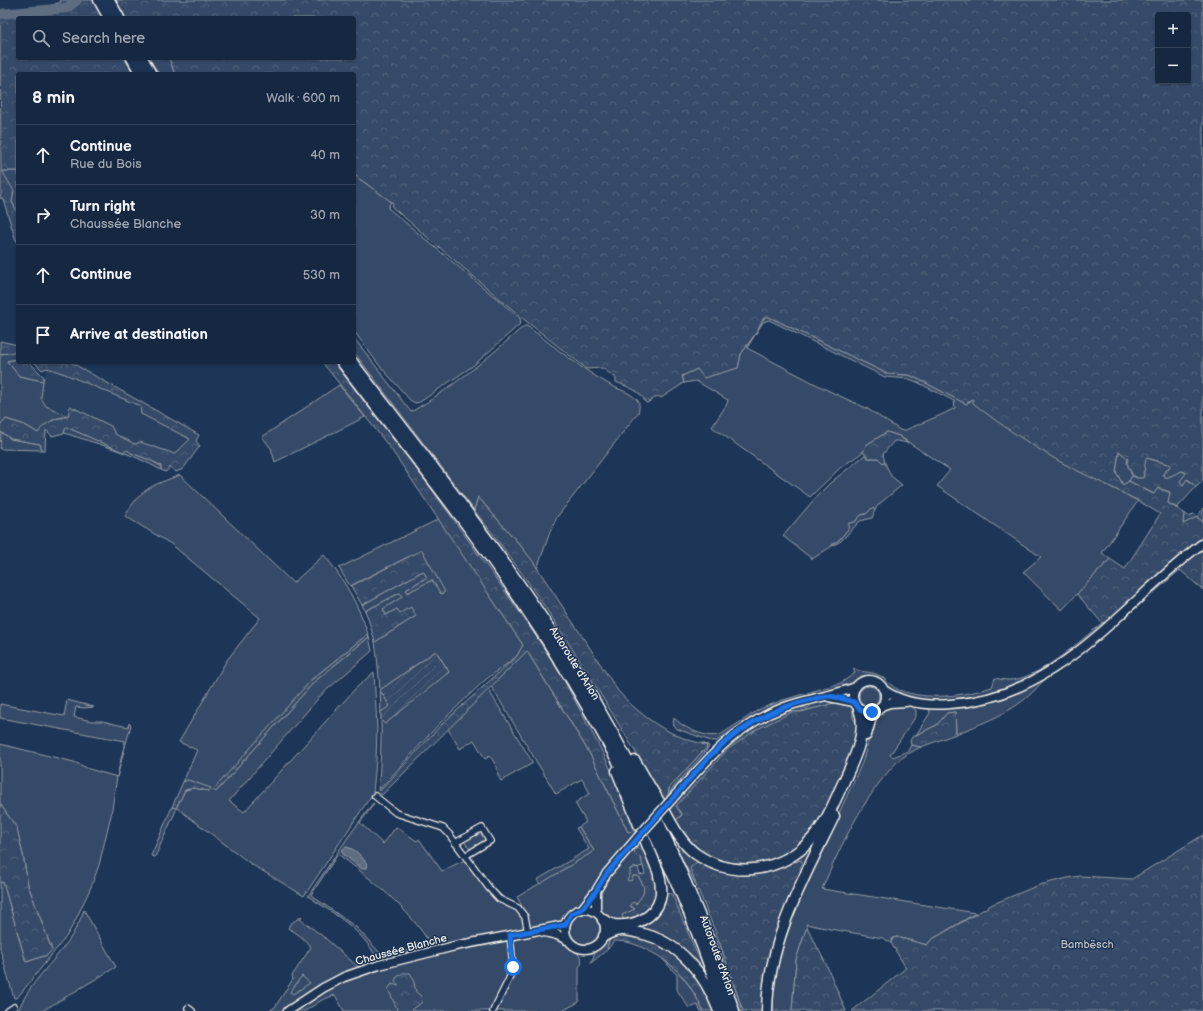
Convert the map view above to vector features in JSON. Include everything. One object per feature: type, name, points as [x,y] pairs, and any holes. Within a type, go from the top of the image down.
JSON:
[{"type":"highway","points":[[99,0],[108,16]]},
{"type":"highway","points":[[110,0],[118,16]]},
{"type":"highway","points":[[133,60],[140,72]]},
{"type":"highway","points":[[143,60],[151,72]]},
{"type":"highway","name":"Autoroute d'Arlon","points":[[344,364],[433,479],[514,590],[570,678],[616,756],[663,851],[681,893],[701,941],[725,1011]]},
{"type":"highway","name":"Autoroute d'Arlon","points":[[354,364],[495,549],[546,623],[603,717],[646,795],[670,848],[708,938],[734,1011]]},
{"type":"highway","points":[[603,717],[618,733],[680,837],[696,853],[715,863],[734,869],[760,869],[779,863],[797,852],[812,838],[827,817],[853,761],[860,739],[862,724],[856,705]]},
{"type":"highway","points":[[767,1011],[767,994],[777,944],[783,925],[858,762],[871,717],[879,708]]},
{"type":"highway","points":[[599,916],[613,925],[635,922],[644,919],[658,906],[662,887],[658,871],[616,769],[616,756]]},
{"type":"highway","points":[[604,936],[618,930],[626,930],[657,938],[669,944],[684,955],[696,970],[707,986],[718,1011]]},
{"type":"main road","points":[[827,696],[856,705],[868,712],[890,703],[910,702],[943,705],[965,704],[1003,695],[1040,678],[1064,661],[1111,624],[1203,543]]},
{"type":"main road","points":[[567,940],[565,935],[565,925],[571,914],[582,909],[596,891],[607,873],[715,752],[744,728],[763,717],[784,708],[856,687],[863,681],[868,680],[877,683],[892,696],[910,702]]},
{"type":"main road","points":[[856,687],[853,697],[856,705]]},
{"type":"main road","points":[[879,708],[885,698],[884,690]]},
{"type":"main road","points":[[537,931],[557,935],[567,940],[575,947],[586,950],[597,946],[604,936],[605,931],[599,916],[596,891]]},
{"type":"main road","points":[[582,909],[592,910],[599,916]]},
{"type":"main road","points":[[537,931],[565,925]]},
{"type":"main road","name":"Chaussée Blanche","points":[[288,1011],[323,988],[362,970],[417,955],[510,935],[537,931]]},
{"type":"street","points":[[375,796],[396,813],[443,828],[499,899],[518,908],[525,917],[528,932]]},
{"type":"street","points":[[456,843],[482,828],[490,841],[465,856]]},
{"type":"street","points":[[493,1011],[509,979],[513,967],[510,935]]},
{"type":"street","points":[[8,1011],[14,1007],[14,1011]]},
{"type":"shaded area","points":[[47,368],[65,374],[140,406],[141,414],[190,438],[175,454],[140,442],[135,444],[115,434],[70,406],[68,416],[62,414],[46,406],[41,398],[43,381]]},
{"type":"green space","points":[[60,0],[1203,0],[1203,481],[1196,487],[1188,479],[1183,485],[1179,481],[1185,472],[1182,471],[1167,478],[1163,475],[1171,465],[1147,458],[1143,479],[1136,477],[1132,474],[1127,463],[1128,459],[1119,451],[1116,472],[1123,485],[1129,481],[1153,494],[1158,488],[1171,493],[1168,503],[1184,513],[1183,524],[1197,517],[1203,522],[1203,590],[1172,563],[1108,621],[1102,623],[1077,594],[1110,559],[1125,569],[1160,514],[1135,499],[1083,474],[1035,447],[983,411],[973,403],[973,399],[966,404],[909,375],[888,374],[767,316],[763,319],[756,333],[741,354],[738,368],[704,378],[697,369],[682,376],[684,383],[661,398],[658,396],[647,403],[645,402],[637,392],[616,382],[616,378],[602,368],[587,369],[526,321],[392,207],[393,203],[356,176],[356,72],[174,72],[170,60],[356,60],[356,16],[16,16],[16,60],[125,60],[133,72],[16,72],[16,171],[2,171],[14,191],[12,202],[16,209],[16,240],[3,199],[0,198],[0,14],[37,10],[61,2]]},
{"type":"green space","points":[[150,60],[170,60],[174,72],[158,72]]},
{"type":"green space","points":[[1,171],[16,171],[16,209]]},
{"type":"green space","points":[[356,176],[391,201],[388,208],[520,318],[521,323],[474,365],[420,402],[415,403],[410,400],[379,365],[356,334]]},
{"type":"green space","points":[[767,316],[888,374],[909,375],[966,404],[973,399],[990,416],[1058,460],[1138,501],[1102,553],[1110,559],[1062,610],[1023,572],[1041,557],[937,486],[950,470],[899,436],[887,432],[866,445],[863,452],[840,468],[810,497],[712,427],[728,400],[696,381],[684,383],[682,376],[697,369],[738,368],[741,354],[756,333],[763,319]],"holes":[[[769,320],[885,377],[909,379],[917,382],[954,401],[955,408],[903,431],[866,408],[827,390],[747,348],[763,322]]]},
{"type":"green space","points":[[524,326],[527,326],[591,373],[614,387],[633,396],[638,401],[639,406],[638,413],[557,517],[537,569],[520,545],[478,497],[474,510],[356,355],[356,341],[411,412],[441,393],[497,350]]},
{"type":"green space","points":[[0,341],[16,345],[16,352],[0,354]]},
{"type":"green space","points":[[16,352],[16,359],[7,361],[19,376],[43,381],[41,398],[46,406],[68,416],[54,419],[38,433],[25,425],[6,419],[0,426],[0,354]]},
{"type":"green space","points":[[16,359],[16,364],[31,364],[44,377],[43,381],[19,376],[7,361]]},
{"type":"green space","points":[[36,364],[74,364],[199,435],[196,441],[200,446],[183,469],[176,472],[170,467],[166,472],[161,470],[161,466],[131,453],[128,450],[123,452],[66,427],[64,433],[52,436],[46,430],[45,450],[42,450],[40,444],[11,439],[1,432],[0,434],[0,426],[6,419],[25,425],[38,433],[47,423],[68,416],[70,406],[111,426],[115,434],[135,444],[140,442],[175,454],[190,439],[141,414],[140,406],[65,374],[47,368],[42,370]]},
{"type":"green space","points":[[324,364],[336,364],[428,484],[557,667],[605,757],[633,820],[633,831],[628,832],[590,754],[527,651],[382,795],[379,792],[442,724],[517,656],[523,645],[391,449]]},
{"type":"green space","points":[[339,385],[365,417],[275,462],[271,448],[262,437]]},
{"type":"green space","points":[[66,427],[123,451],[128,449],[131,453],[161,466],[161,470],[126,453],[64,433]]},
{"type":"green space","points":[[1,432],[11,439],[40,444],[42,450],[0,449]]},
{"type":"green space","points":[[887,432],[899,436],[908,443],[894,441],[883,454],[885,463],[878,458],[868,458],[863,452],[866,445]]},
{"type":"green space","points":[[1119,451],[1129,459],[1127,463],[1132,476],[1129,481],[1123,485],[1116,472]]},
{"type":"green space","points":[[865,455],[868,458],[878,458],[885,463],[891,476],[902,485],[878,505],[875,510],[872,508],[866,514],[861,515],[840,539],[812,559],[783,536],[830,483]]},
{"type":"green space","points":[[1146,458],[1171,465],[1163,474],[1166,478],[1182,471],[1186,473],[1180,481],[1183,485],[1187,479],[1196,487],[1177,508],[1168,503],[1170,492],[1158,488],[1154,494],[1129,481],[1132,476],[1143,478]]},
{"type":"green space","points":[[180,475],[293,583],[324,555],[350,592],[368,634],[312,679],[216,792],[314,682],[369,637],[372,651],[322,694],[229,801],[244,812],[355,689],[374,672],[377,727],[373,793],[304,896],[251,864],[177,808],[155,857],[151,856],[172,807],[176,808],[185,790],[193,788],[209,791],[188,780],[183,782],[197,750],[179,742],[227,660],[260,618],[171,544],[125,516],[136,499],[148,489],[154,485]]},
{"type":"green space","points":[[478,497],[532,560],[618,691],[639,712],[663,728],[684,738],[707,746],[706,749],[669,788],[668,796],[664,802],[582,664],[553,619],[523,575],[474,510]]},
{"type":"green space","points":[[872,508],[875,510],[872,518],[860,521],[841,541],[832,546],[848,529],[849,523],[855,522],[861,515],[866,514]]},
{"type":"green space","points":[[1203,508],[1203,522],[1197,517]]},
{"type":"green space","points":[[1184,513],[1190,517],[1193,514],[1197,517],[1183,525]]},
{"type":"green space","points":[[439,519],[523,645],[517,656],[484,681],[440,723],[378,791],[381,754],[381,716],[375,642],[416,616],[399,613],[397,609],[386,615],[383,609],[401,597],[400,593],[365,611],[362,605],[423,571],[427,577],[406,590],[433,580],[441,594],[422,550],[350,586],[339,568]],"holes":[[[436,651],[449,672],[390,706],[380,690]]]},
{"type":"green space","points":[[422,550],[445,592],[441,594],[432,580],[407,593],[406,590],[427,577],[423,571],[362,605],[351,586]]},
{"type":"green space","points":[[1172,563],[1180,570],[1108,632],[1042,682],[1033,692],[1013,708],[1003,714],[956,734],[955,712],[947,713],[937,725],[916,735],[930,713],[929,704],[911,703],[916,711],[916,716],[890,755],[893,757],[908,751],[911,745],[921,747],[896,763],[873,791],[845,839],[822,889],[976,913],[931,940],[927,945],[897,937],[893,938],[891,943],[883,938],[806,924],[808,929],[806,930],[796,960],[792,1011],[773,1011],[773,993],[777,965],[787,926],[862,763],[868,743],[871,724],[884,708],[910,702],[888,690],[878,679],[868,677],[860,679],[842,690],[800,697],[773,706],[744,722],[717,741],[711,741],[677,729],[673,724],[674,718],[684,726],[696,732],[714,736],[720,735],[760,709],[783,700],[841,683],[855,673],[853,668],[859,671],[879,675],[899,690],[933,696],[958,695],[992,687],[995,678],[1008,680],[1019,679],[1032,674],[1058,659],[1102,623],[1108,621]]},
{"type":"green space","points":[[400,593],[402,597],[383,609],[386,615],[397,609],[400,613],[411,607],[416,616],[375,642],[365,611]]},
{"type":"green space","points":[[368,634],[369,637],[314,682],[216,792],[213,790],[312,679]]},
{"type":"green space","points":[[436,651],[449,672],[385,724],[381,720],[381,712],[390,706],[380,690]]},
{"type":"green space","points":[[527,651],[590,754],[628,832],[633,830],[633,820],[647,852],[641,859],[644,866],[630,869],[633,876],[638,876],[643,885],[644,891],[639,901],[630,906],[635,909],[624,921],[610,920],[602,915],[596,892],[583,904],[572,910],[557,927],[539,931],[564,940],[581,958],[582,963],[579,967],[579,1002],[562,1011],[344,1011],[335,995],[322,1000],[305,1011],[269,1011],[275,1007],[293,979],[292,976],[311,947],[301,936],[288,928],[290,924],[302,916],[300,919],[325,938],[357,966],[377,959],[364,939],[356,931],[338,916],[308,896],[373,803],[374,804],[360,823],[383,844],[396,827],[417,841],[419,839],[442,871],[471,857],[483,876],[498,893],[510,901],[510,905],[518,908],[522,906],[517,897],[594,851],[579,827],[586,822],[575,803],[590,793],[582,779],[556,794],[491,686]],"holes":[[[338,854],[389,895],[412,918],[431,945],[386,955],[380,953],[357,928],[311,895]]]},
{"type":"green space","points":[[869,686],[876,689],[879,696],[876,703],[869,706],[862,703],[859,696],[862,689]]},
{"type":"green space","points":[[488,689],[533,763],[501,781],[498,775],[497,767],[490,756],[485,759],[474,740],[460,749],[448,729]]},
{"type":"green space","points":[[67,700],[94,707],[76,707],[74,717],[128,727],[129,723],[131,725],[117,777],[125,741],[0,718],[0,704],[64,716]]},
{"type":"green space","points":[[829,700],[846,702],[792,712],[674,822],[667,810],[708,764],[739,736],[756,724],[774,715],[792,708],[808,708],[814,702]]},
{"type":"green space","points":[[846,702],[853,708],[853,718],[857,724],[857,737],[850,760],[823,815],[805,840],[784,857],[759,865],[732,864],[715,859],[699,851],[692,845],[674,822],[682,815],[676,806],[727,750],[757,729],[792,712],[801,712],[834,703]]},
{"type":"green space","points":[[955,712],[956,734],[921,747],[911,745],[910,741],[912,737],[937,725],[947,713]]},
{"type":"green space","points":[[701,743],[708,745],[709,747],[672,789],[668,796],[669,788],[706,749],[707,746]]},
{"type":"green space","points":[[0,744],[74,762],[89,769],[117,777],[111,815],[99,865],[91,887],[66,937],[17,998],[14,998],[0,949],[0,883],[3,882],[26,962],[47,955],[52,950],[28,885],[17,829],[0,804]]},
{"type":"green space","points":[[188,780],[211,788],[209,791],[193,788],[185,790],[176,808],[172,807],[183,782]]},
{"type":"green space","points":[[0,804],[17,828],[28,885],[52,950],[47,955],[26,962],[3,882],[0,883]]},
{"type":"green space","points":[[659,809],[714,866],[691,868],[697,887],[684,863]]},
{"type":"green space","points":[[579,827],[594,851],[540,884],[537,880],[589,849],[576,828]]},
{"type":"green space","points":[[824,827],[802,870],[800,869],[801,860],[796,862],[791,860]]},
{"type":"green space","points":[[482,828],[490,841],[472,852],[462,839]]},
{"type":"green space","name":"Bambësch","points":[[1203,835],[1203,1011],[852,1011],[906,968],[891,943],[893,938],[897,937],[927,945],[931,940],[993,904],[1039,885],[1080,876],[1132,879]]},
{"type":"green space","points":[[636,848],[647,852],[655,877],[656,893],[650,908],[642,915],[624,921],[622,915],[635,909],[630,905],[633,902],[636,904],[644,891],[643,885],[638,876],[633,876],[632,880],[627,880],[630,875],[630,869],[638,867],[640,875],[645,874],[641,859],[634,852]]},
{"type":"green space","points":[[791,860],[796,862],[800,860],[803,863],[800,869],[802,870],[782,915],[770,950],[767,968],[764,1011],[743,1011],[719,941],[690,868],[697,862],[733,872]]},
{"type":"green space","points":[[666,893],[672,894],[710,985],[698,968],[646,931],[644,927]]},
{"type":"green space","points":[[84,910],[116,967],[42,1011],[18,1011],[28,991],[69,940]]},
{"type":"green space","points":[[585,914],[595,919],[600,929],[595,939],[585,944],[575,939],[570,929],[575,919]]},
{"type":"green space","points":[[806,929],[808,929],[826,964],[846,1011],[792,1011],[796,960]]},
{"type":"green space","points":[[625,933],[666,946],[695,973],[715,1011],[703,1011],[693,991],[681,975],[657,955],[639,946],[623,942],[614,941],[608,949],[607,947],[612,934]]},
{"type":"green space","points":[[612,934],[607,947],[608,949],[591,963],[596,950]]},
{"type":"green space","points":[[719,941],[743,1011],[740,1011],[716,942]]},
{"type":"green space","points":[[660,956],[685,980],[703,1011],[700,1011],[698,1005],[689,1008],[677,990],[677,975]]},
{"type":"green space","points":[[403,973],[410,973],[413,978],[416,992],[421,996],[422,1002],[411,1011],[398,1011],[388,989],[392,984],[399,986],[395,981],[397,977]]},
{"type":"green space","points":[[302,976],[310,983],[293,994],[290,992]]},
{"type":"water","points":[[346,847],[353,849],[360,856],[367,864],[366,868],[362,869],[343,854],[342,850]]},
{"type":"waterway","points":[[0,14],[67,8],[77,0]]},
{"type":"route","points":[[513,967],[510,935],[565,925],[571,914],[582,909],[596,891],[607,873],[709,757],[720,746],[744,728],[770,713],[798,703],[827,696],[854,702],[859,709],[872,712]]}]
